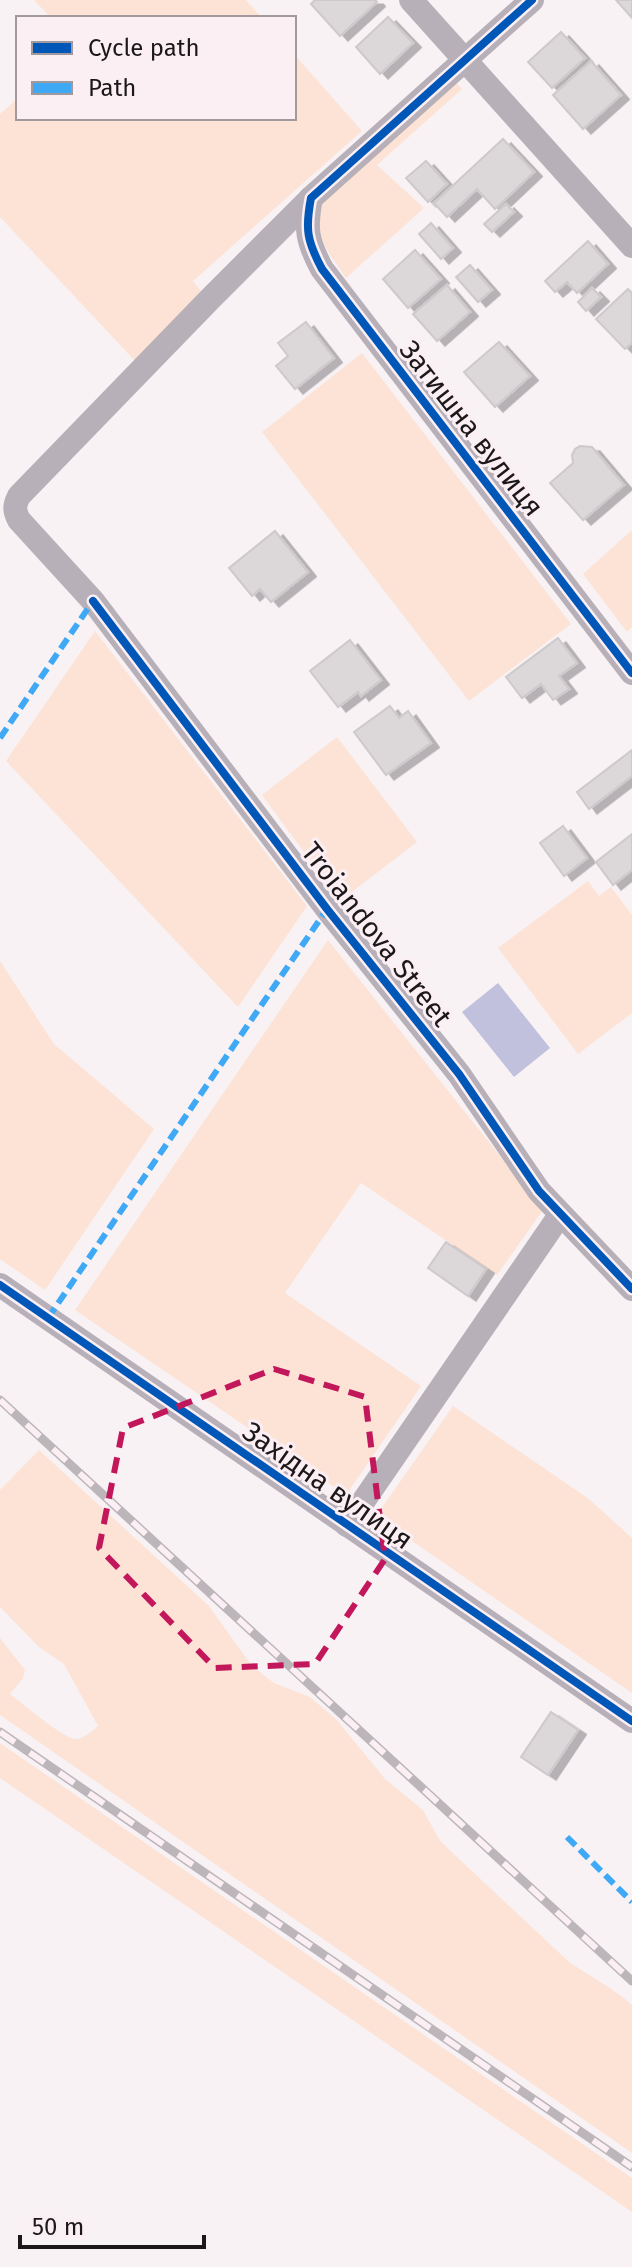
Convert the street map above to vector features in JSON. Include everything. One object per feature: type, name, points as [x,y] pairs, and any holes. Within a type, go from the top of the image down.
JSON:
[{"type":"street","points":[[411,0],[632,246]]},
{"type":"street","points":[[311,198],[532,0]]},
{"type":"street","name":"Troiandova Street","points":[[311,198],[19,496],[14,505],[19,520],[93,601],[327,909],[459,1074],[522,1169],[560,1215],[632,1289]]},
{"type":"street","name":"Затишна вулиця","points":[[311,198],[307,230],[310,245],[322,269],[632,673]]},
{"type":"street","name":"Західна вулиця","points":[[347,1525],[560,1215]]},
{"type":"street","name":"Західна вулиця","points":[[0,1285],[632,1721]]},
{"type":"highlighted area","points":[[274,1369],[365,1397],[385,1559],[315,1664],[215,1668],[99,1548],[123,1428]]},
{"type":"shaded area","points":[[34,0],[246,0],[260,16],[49,16]]},
{"type":"shaded area","points":[[296,56],[362,131],[193,281],[205,296],[137,363],[0,217],[0,114],[16,100],[16,120],[296,120]]},
{"type":"shaded area","points":[[454,80],[462,89],[377,165],[424,208],[346,278],[323,242],[320,213],[323,200]]},
{"type":"shaded area","points":[[362,353],[571,624],[469,701],[262,432]]},
{"type":"shaded area","points":[[632,530],[632,627],[627,632],[583,574]]},
{"type":"shaded area","points":[[95,631],[307,906],[238,1007],[6,761]]},
{"type":"shaded area","points":[[337,737],[417,842],[340,901],[262,795]]},
{"type":"shaded area","points":[[588,881],[599,896],[611,887],[632,915],[632,1013],[578,1054],[498,948]]},
{"type":"shaded area","points":[[328,940],[543,1210],[497,1275],[361,1183],[285,1293],[421,1386],[346,1495],[75,1310]]},
{"type":"shaded area","points":[[0,961],[54,1044],[154,1129],[45,1290],[0,1259]]},
{"type":"shaded area","points":[[453,1406],[589,1499],[632,1538],[632,1693],[376,1516]]},
{"type":"shaded area","points":[[39,1450],[209,1606],[252,1666],[274,1683],[310,1697],[336,1719],[385,1779],[423,1810],[440,1841],[568,1961],[632,2005],[632,2153],[0,1715],[0,1638],[25,1670],[23,1678],[10,1694],[69,1737],[82,1738],[98,1726],[64,1664],[39,1647],[0,1607],[0,1490]]},
{"type":"shaded area","points":[[0,1743],[632,2178],[632,2212],[0,1778]]},
{"type":"water","points":[[498,983],[550,1048],[514,1077],[462,1012]]},
{"type":"building","points":[[315,0],[377,2],[340,36],[311,4]]},
{"type":"building","points":[[616,0],[632,0],[632,18]]},
{"type":"building","points":[[388,17],[413,43],[380,74],[356,47]]},
{"type":"building","points":[[561,32],[585,58],[552,88],[528,62]]},
{"type":"building","points":[[591,61],[621,95],[583,129],[553,95]]},
{"type":"building","points":[[503,139],[534,172],[495,209],[477,189],[447,217],[434,203]]},
{"type":"building","points":[[426,161],[447,184],[428,202],[406,178]]},
{"type":"building","points":[[506,204],[514,212],[492,232],[484,224]]},
{"type":"building","points":[[431,223],[453,248],[441,259],[419,234]]},
{"type":"building","points":[[588,241],[608,264],[577,293],[567,282],[555,292],[545,281]]},
{"type":"building","points":[[415,250],[441,279],[408,308],[383,279]]},
{"type":"building","points":[[470,265],[492,290],[478,302],[456,277]]},
{"type":"building","points":[[447,285],[470,312],[437,341],[413,314]]},
{"type":"building","points":[[592,288],[601,297],[586,311],[578,302]]},
{"type":"building","points":[[628,289],[632,293],[632,343],[625,349],[596,319]]},
{"type":"building","points":[[306,322],[334,358],[295,389],[276,366],[288,356],[278,343]]},
{"type":"building","points":[[499,342],[530,376],[495,407],[464,372]]},
{"type":"building","points":[[580,446],[592,447],[624,485],[583,520],[550,483],[573,463],[572,455]]},
{"type":"building","points":[[275,531],[308,572],[271,602],[260,589],[252,596],[229,568]]},
{"type":"building","points":[[558,638],[577,663],[559,676],[569,689],[553,700],[541,684],[522,698],[506,677]]},
{"type":"building","points":[[350,640],[381,680],[361,696],[358,692],[338,707],[310,671]]},
{"type":"building","points":[[390,706],[399,718],[408,711],[431,743],[386,775],[354,732]]},
{"type":"building","points":[[632,750],[632,776],[589,809],[577,792]]},
{"type":"building","points":[[563,826],[587,858],[564,876],[540,843]]},
{"type":"building","points":[[632,834],[632,870],[613,885],[596,862]]},
{"type":"building","points":[[446,1242],[486,1269],[468,1296],[428,1268]]},
{"type":"building","points":[[551,1712],[578,1730],[548,1775],[521,1757]]},
{"type":"railway","points":[[0,1400],[632,1981]]},
{"type":"railway","points":[[0,1732],[632,2167]]},
{"type":"marked path","points":[[0,738],[93,601]]},
{"type":"marked path","points":[[48,1318],[327,909]]},
{"type":"marked path","points":[[567,1837],[632,1902]]},
{"type":"cycle path","points":[[532,0],[311,198],[309,235],[322,269],[632,673]]},
{"type":"cycle path","points":[[93,601],[327,909],[459,1074],[539,1191],[632,1289]]},
{"type":"cycle path","points":[[0,1285],[632,1721]]}]
